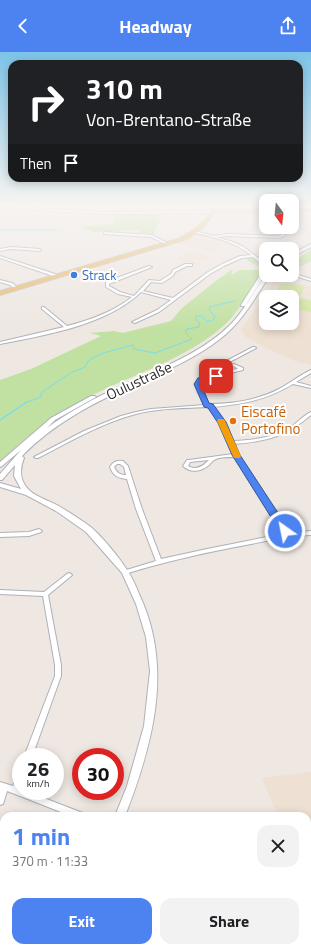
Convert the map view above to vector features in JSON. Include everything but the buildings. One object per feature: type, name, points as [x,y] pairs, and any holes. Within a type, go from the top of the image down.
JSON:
[{"type":"main road","points":[[0,293],[165,245]]},
{"type":"main road","points":[[299,252],[311,245]]},
{"type":"main road","name":"Oulustraße","points":[[0,465],[42,428],[73,407],[192,351],[230,322],[259,280]]},
{"type":"main road","name":"Oulustraße","points":[[0,478],[29,446],[77,411],[107,395],[190,356],[213,342],[231,327],[243,314],[264,282]]},
{"type":"main road","points":[[28,493],[17,477],[19,462],[22,456],[49,430]]},
{"type":"main road","points":[[0,485],[28,493],[59,509],[89,530],[116,559],[125,572],[140,604],[145,620],[154,671],[149,726],[132,786],[122,812]]},
{"type":"street","points":[[236,245],[243,248],[259,260]]},
{"type":"street","points":[[0,250],[11,248],[40,250]]},
{"type":"street","points":[[134,322],[158,311],[172,299],[223,265],[241,257],[253,256]]},
{"type":"street","points":[[0,257],[57,276]]},
{"type":"street","points":[[0,344],[66,327],[103,315],[122,306],[141,291],[150,281],[160,282],[172,275],[174,271],[186,265],[192,265]]},
{"type":"street","points":[[134,297],[119,293],[107,286],[107,283],[150,267]]},
{"type":"street","points":[[299,276],[311,280]]},
{"type":"street","points":[[0,280],[11,284],[16,288]]},
{"type":"street","points":[[141,291],[172,299]]},
{"type":"street","points":[[43,308],[66,327]]},
{"type":"street","points":[[254,348],[219,366],[230,371],[204,378],[198,384],[198,388],[226,430],[236,455],[286,536]]},
{"type":"street","points":[[36,458],[119,418],[138,413],[183,406],[237,403],[261,398],[293,383],[311,371]]},
{"type":"street","points":[[293,383],[311,387]]},
{"type":"street","points":[[231,443],[273,438],[290,429],[311,413]]},
{"type":"street","points":[[213,458],[208,465],[204,467],[190,469],[185,466],[189,462],[213,458],[236,455]]},
{"type":"street","points":[[128,477],[159,561]]},
{"type":"street","points":[[0,535],[29,534],[39,531]]},
{"type":"street","points":[[125,572],[159,561],[286,536],[311,533]]},
{"type":"street","points":[[0,592],[46,594],[69,575]]},
{"type":"street","points":[[31,748],[58,676],[58,665],[46,594]]},
{"type":"street","points":[[0,801],[2,787],[12,789]]},
{"type":"street","points":[[40,800],[70,812]]},
{"type":"shaded area","points":[[183,245],[223,245],[220,246],[224,248],[214,253]]},
{"type":"shaded area","points":[[193,251],[212,258],[197,265],[177,258]]},
{"type":"shaded area","points":[[274,282],[287,282],[311,286],[311,365],[295,361],[246,337],[241,330],[259,304],[259,330],[299,330],[299,290],[268,290]]},
{"type":"shaded area","points":[[311,772],[311,812],[276,812],[262,778]]},
{"type":"green space","points":[[311,250],[311,261],[299,267],[299,258]]},
{"type":"green space","points":[[250,257],[256,260],[259,263],[259,266],[248,261],[246,258]]},
{"type":"green space","points":[[233,269],[231,275],[240,270],[259,270],[259,278],[235,314],[222,327],[196,346],[181,354],[76,404],[37,429],[0,463],[0,380],[31,369],[101,336],[90,333],[114,331],[123,333],[171,321],[182,308],[217,280]]},
{"type":"green space","points":[[281,283],[305,286],[300,296],[299,290],[277,290]]},
{"type":"green space","points":[[299,298],[311,300],[311,312],[299,310]]},
{"type":"waterway","points":[[26,403],[41,397],[41,393],[72,372],[85,367],[89,360],[103,353],[133,345],[134,349],[155,353],[192,339],[185,332],[187,329],[199,327],[200,323],[195,319],[196,316],[202,316],[207,321],[212,321],[215,317],[210,311],[209,307],[235,301]]},
{"type":"waterway","points":[[0,420],[26,403]]},
{"type":"slow traffic","points":[[221,421],[227,431],[237,456]]},
{"type":"place","name":"Strack","points":[[74,275]]},
{"type":"place","name":"Eiscafé Portofino","points":[[233,421]]},
{"type":"route","points":[[216,376],[201,380],[198,384],[199,391],[207,405],[210,405],[222,422],[236,455],[285,531]]}]
